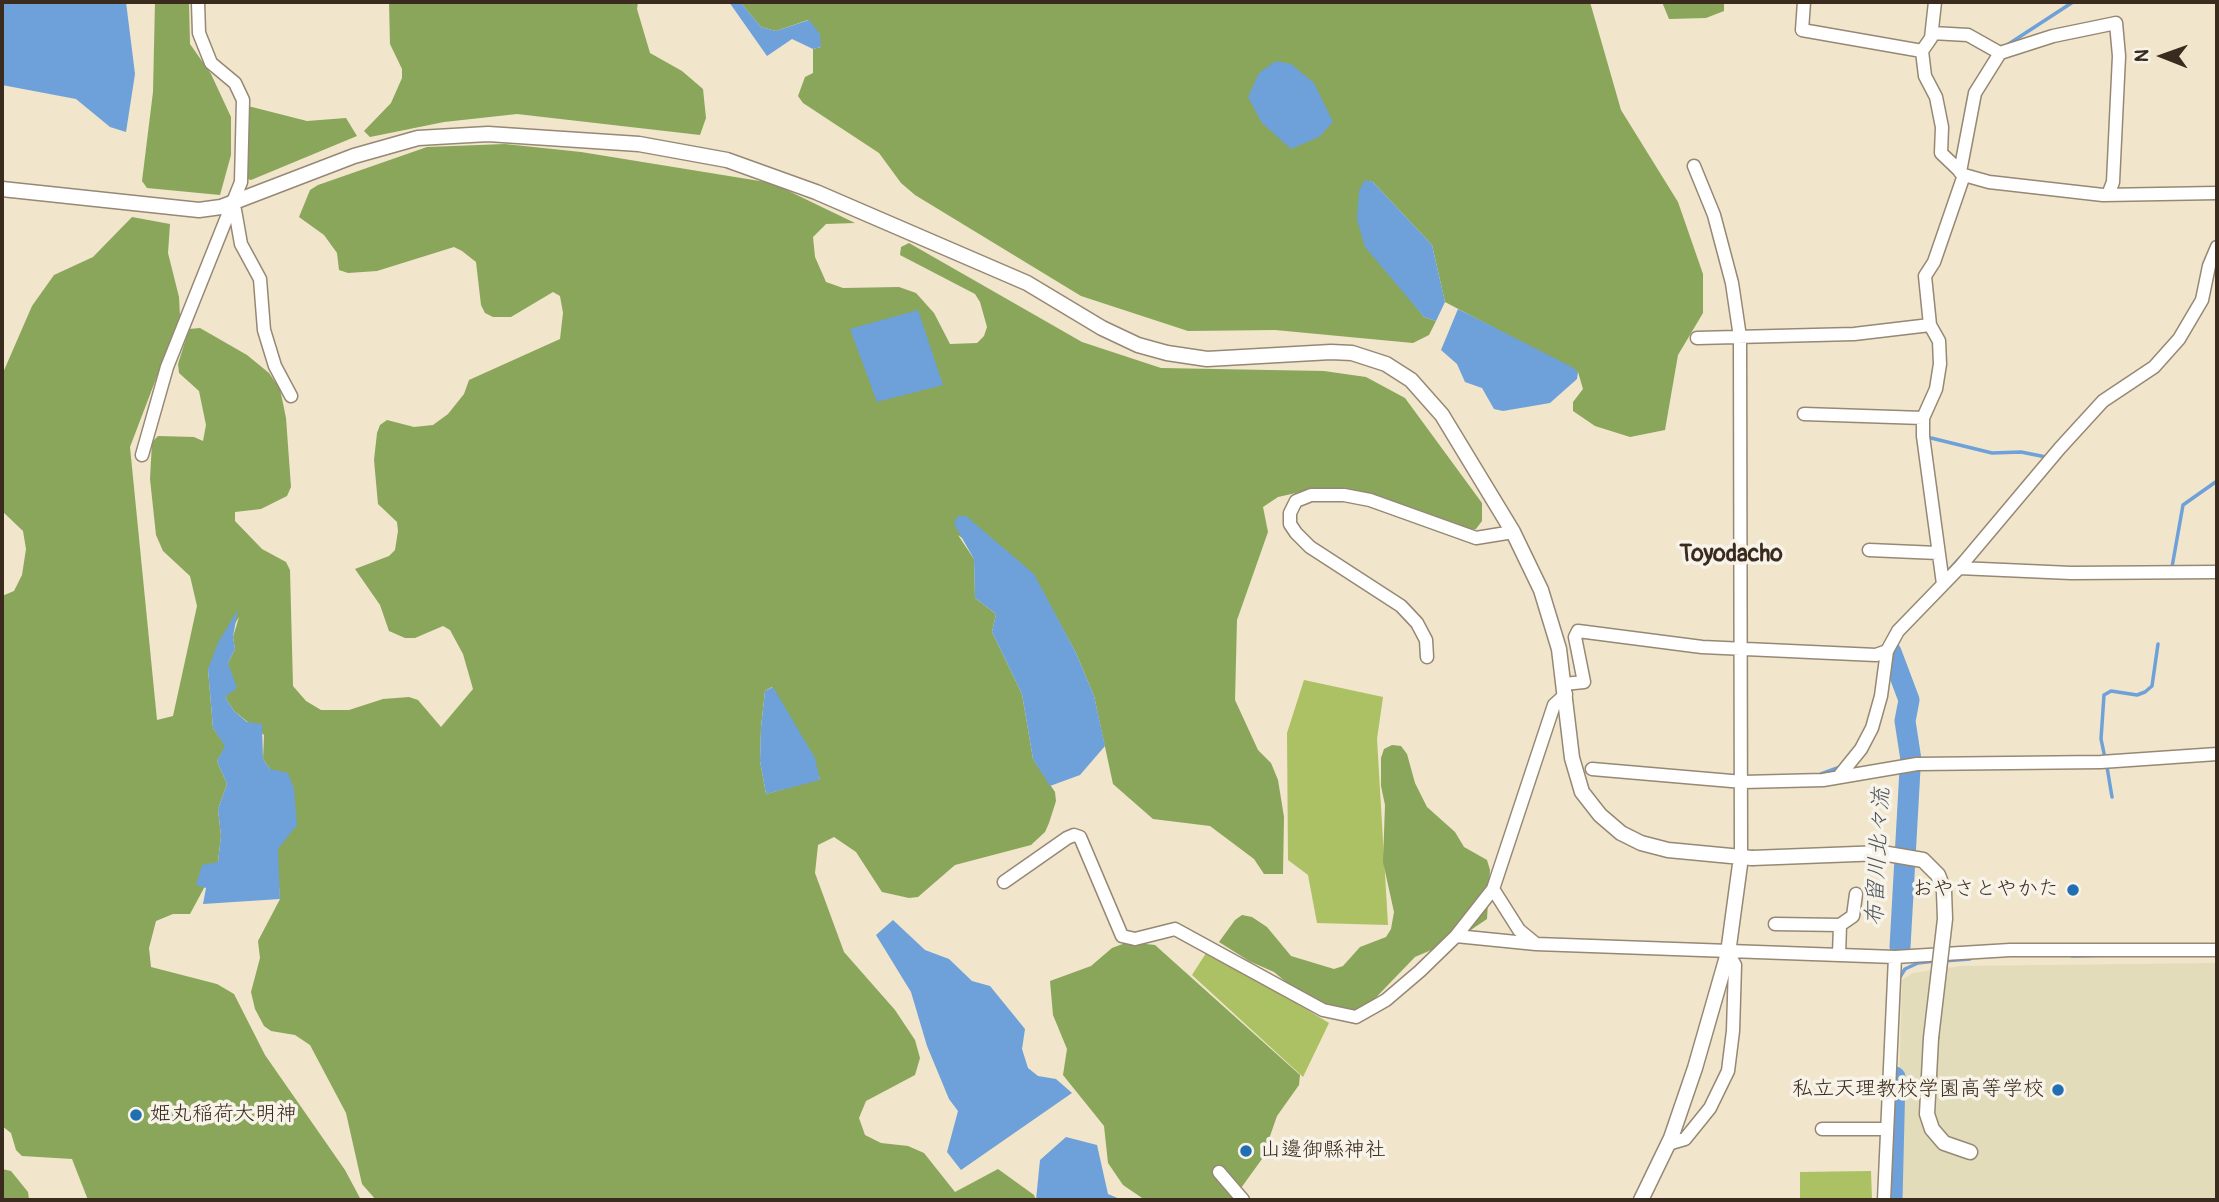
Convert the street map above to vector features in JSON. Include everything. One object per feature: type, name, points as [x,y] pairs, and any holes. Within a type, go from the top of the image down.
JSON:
[{"type":"street","points":[[142,455],[167,366],[241,183],[243,100],[235,83],[211,63],[199,33],[198,2]]},
{"type":"street","points":[[1804,2],[1802,30],[1922,51]]},
{"type":"street","points":[[1935,2],[1932,33],[1922,51],[1925,76],[1936,97],[1942,127],[1941,153],[1962,174],[1989,181],[2108,195],[2217,193]]},
{"type":"street","points":[[1943,584],[1923,436],[1923,418],[1936,389],[1940,364],[1940,341],[1930,325],[1925,276],[1934,262],[1962,174],[1975,93],[2000,53],[2053,36],[2116,23],[2119,56],[2113,182],[2108,195]]},
{"type":"street","points":[[1932,33],[1968,35],[2000,53]]},
{"type":"street","points":[[2,189],[199,210],[234,203],[387,145],[418,138],[463,134],[639,144],[727,160],[816,191],[995,269],[1138,345],[1167,354],[1207,359],[1331,352],[1352,353],[1386,364],[1428,395],[1513,532],[1541,590],[1559,649],[1572,758],[1582,792],[1600,815],[1621,833],[1641,844],[1668,850],[1746,857],[1882,853],[1923,860],[1938,875],[1944,891],[1945,919],[1931,1038],[1927,1114],[1932,1129],[1944,1143],[1970,1152]]},
{"type":"street","points":[[1641,1200],[1668,1144],[1695,1068],[1728,953],[1746,857],[1742,782],[1740,337],[1732,283],[1714,215],[1694,166]]},
{"type":"street","points":[[234,203],[235,224],[241,244],[260,279],[264,330],[275,366],[290,396]]},
{"type":"street","points":[[1840,775],[1861,749],[1872,728],[1881,696],[1887,651],[1898,631],[1959,568],[2103,401],[2154,367],[2179,339],[2202,300],[2209,266],[2217,247]]},
{"type":"street","points":[[1697,338],[1854,334],[1930,325]]},
{"type":"street","points":[[1804,414],[1923,418]]},
{"type":"street","points":[[1427,657],[1426,640],[1417,623],[1401,606],[1310,547],[1296,533],[1290,524],[1290,513],[1296,501],[1311,495],[1344,495],[1382,504],[1476,538],[1513,532]]},
{"type":"street","points":[[1869,550],[1938,553]]},
{"type":"street","points":[[1959,568],[2071,573],[2217,572]]},
{"type":"street","points":[[1004,882],[1067,838],[1074,835],[1080,837],[1122,936],[1135,939],[1175,929],[1323,1010],[1356,1017],[1386,1000],[1456,936],[1493,889],[1554,705],[1565,689],[1584,682],[1574,637],[1578,631],[1741,649],[1876,655],[1887,651]]},
{"type":"street","points":[[1592,769],[1742,782],[1823,779],[1917,764],[2113,761],[2217,754]]},
{"type":"street","points":[[1493,889],[1519,930],[1536,944]]},
{"type":"street","points":[[1775,924],[1840,925],[1853,916],[1856,894]]},
{"type":"street","points":[[1839,955],[1840,925]]},
{"type":"street","points":[[1456,936],[1536,944],[1895,957],[2010,950],[2217,950]]},
{"type":"street","points":[[1668,1144],[1685,1139],[1710,1108],[1727,1071],[1734,1031],[1735,965],[1728,953]]},
{"type":"street","points":[[1884,1200],[1885,1129],[1895,957]]},
{"type":"street","points":[[1822,1129],[1885,1129]]},
{"type":"street","points":[[1219,1172],[1243,1200]]},
{"type":"shaded area","name":"私立天理教校学園高等学校","points":[[2217,963],[2217,1200],[1896,1200],[1902,980],[1913,973],[1961,966]]},
{"type":"green space","points":[[155,2],[189,2],[190,44],[211,74],[231,117],[231,155],[220,195],[147,188],[142,181],[153,92]]},
{"type":"green space","points":[[389,2],[638,2],[637,9],[650,53],[682,71],[703,89],[706,118],[700,135],[517,114],[444,122],[370,137],[364,131],[391,103],[402,78],[402,69],[390,44]]},
{"type":"green space","points":[[740,2],[1590,2],[1621,110],[1678,202],[1703,274],[1703,313],[1678,355],[1665,430],[1630,437],[1595,426],[1573,411],[1573,402],[1583,389],[1578,372],[1445,302],[1432,245],[1373,182],[1365,181],[1398,284],[1424,317],[1436,321],[1429,335],[1413,343],[1275,330],[1188,331],[1081,296],[915,195],[901,183],[879,153],[803,103],[798,96],[805,77],[813,73],[813,49],[821,47],[808,20],[776,31],[761,27]]},
{"type":"green space","points":[[1662,2],[1724,2],[1724,11],[1706,18],[1669,19]]},
{"type":"green space","points":[[248,106],[307,121],[346,118],[357,136],[251,180],[244,178]]},
{"type":"green space","points":[[505,144],[581,152],[772,183],[855,223],[826,224],[813,237],[815,257],[826,282],[843,288],[899,287],[916,293],[934,313],[950,344],[977,343],[984,336],[987,327],[980,302],[975,294],[900,255],[901,247],[909,243],[1082,342],[1161,368],[1324,371],[1366,377],[1405,398],[1482,503],[1482,521],[1476,529],[1467,531],[1418,511],[1305,491],[1278,497],[1263,507],[1268,532],[1237,620],[1235,700],[1258,750],[1271,763],[1278,780],[1284,817],[1283,874],[1264,874],[1254,859],[1210,826],[1153,819],[1113,784],[1094,696],[1076,653],[1046,598],[958,535],[974,559],[975,598],[996,614],[992,632],[1022,694],[1033,759],[1055,792],[1056,801],[1049,823],[1045,832],[1031,845],[955,865],[918,897],[909,898],[882,892],[856,852],[834,837],[818,845],[815,873],[844,952],[895,1010],[915,1040],[920,1058],[915,1075],[866,1101],[859,1118],[865,1135],[881,1143],[908,1146],[924,1153],[955,1192],[998,1169],[1034,1195],[1036,1200],[376,1200],[362,1184],[346,1113],[310,1045],[295,1035],[271,1031],[264,1026],[255,1009],[251,992],[260,958],[258,941],[280,899],[270,769],[263,759],[264,735],[234,711],[225,697],[228,663],[235,649],[233,637],[239,617],[208,669],[213,728],[226,746],[217,761],[227,784],[218,809],[221,836],[218,862],[190,914],[173,914],[156,921],[149,948],[151,967],[217,984],[234,994],[265,1055],[345,1170],[361,1200],[88,1200],[72,1159],[22,1156],[16,1150],[11,1133],[2,1126],[2,596],[14,591],[22,575],[26,549],[23,531],[2,511],[2,375],[32,306],[54,275],[93,257],[132,217],[170,224],[168,253],[179,297],[180,316],[130,447],[157,720],[173,716],[197,606],[190,576],[163,551],[156,535],[150,479],[152,442],[158,436],[194,437],[203,441],[206,425],[199,391],[179,373],[178,364],[189,329],[200,328],[247,355],[269,373],[280,389],[286,418],[291,487],[287,496],[261,509],[235,512],[235,521],[262,549],[286,562],[290,570],[293,686],[306,701],[321,710],[349,710],[383,699],[409,697],[418,700],[441,727],[473,689],[463,654],[450,630],[443,626],[415,638],[405,638],[389,631],[380,605],[355,569],[389,556],[395,550],[397,522],[378,504],[374,460],[377,433],[380,425],[387,420],[414,427],[433,425],[448,414],[464,394],[469,380],[560,339],[563,313],[560,296],[553,292],[511,317],[493,317],[485,313],[481,305],[476,262],[454,247],[377,271],[348,273],[339,270],[337,253],[324,235],[299,217],[310,190],[427,147]],"holes":[[[772,687],[820,779],[766,794],[760,761],[765,691]]]},
{"type":"green space","points":[[1304,680],[1383,697],[1377,739],[1388,925],[1317,923],[1308,875],[1288,860],[1287,733]]},
{"type":"green space","points":[[1392,745],[1401,746],[1407,754],[1415,783],[1427,807],[1455,832],[1464,847],[1487,860],[1490,870],[1487,919],[1459,938],[1415,957],[1361,1013],[1342,1015],[1303,996],[1274,972],[1249,961],[1219,942],[1235,920],[1242,915],[1252,917],[1267,927],[1291,956],[1334,969],[1343,966],[1360,947],[1386,937],[1391,929],[1394,912],[1383,862],[1385,805],[1381,786],[1381,758],[1384,749]]},
{"type":"green space","points":[[1128,942],[1155,945],[1300,1075],[1299,1085],[1277,1116],[1262,1159],[1241,1188],[1242,1200],[1145,1200],[1123,1185],[1108,1163],[1104,1126],[1063,1075],[1067,1049],[1053,1015],[1050,981],[1091,966],[1112,948]]},
{"type":"green space","points":[[1208,950],[1329,1023],[1303,1077],[1192,975]]},
{"type":"green space","points":[[2,1169],[11,1171],[28,1192],[29,1200],[2,1200]]},
{"type":"green space","points":[[1871,1171],[1872,1200],[1800,1200],[1800,1172]]},
{"type":"water","points":[[2,2],[126,2],[135,74],[126,132],[110,127],[76,99],[2,85]]},
{"type":"water","points":[[729,2],[740,2],[761,27],[776,31],[809,20],[820,34],[821,47],[813,49],[792,39],[767,56]]},
{"type":"water","points":[[1276,61],[1291,64],[1314,83],[1333,122],[1319,137],[1291,149],[1262,123],[1248,97],[1259,73]]},
{"type":"water","points":[[1365,180],[1373,182],[1432,245],[1445,302],[1436,321],[1424,317],[1365,247],[1357,220],[1359,191]]},
{"type":"water","points":[[1458,309],[1572,367],[1578,372],[1577,379],[1550,403],[1503,411],[1494,409],[1482,388],[1465,382],[1457,364],[1441,350]]},
{"type":"water","points":[[918,310],[943,385],[877,402],[850,329]]},
{"type":"water","points":[[958,516],[966,516],[1034,574],[1076,653],[1094,696],[1105,746],[1080,775],[1050,786],[1033,759],[1022,694],[992,632],[996,614],[975,598],[974,559],[954,524]]},
{"type":"water","points":[[238,609],[233,637],[235,649],[228,663],[237,688],[225,697],[234,711],[247,722],[262,724],[263,759],[270,769],[288,773],[294,789],[297,825],[278,849],[280,899],[203,904],[206,888],[196,885],[202,865],[218,862],[221,836],[218,809],[227,784],[217,761],[225,746],[213,728],[208,669],[218,643]]},
{"type":"water","points":[[773,687],[815,758],[820,780],[766,794],[760,761],[761,727],[765,691]]},
{"type":"water","points":[[893,920],[925,950],[949,959],[972,981],[990,986],[1025,1029],[1022,1049],[1028,1068],[1038,1076],[1056,1079],[1072,1093],[961,1170],[947,1152],[958,1111],[949,1099],[927,1046],[911,992],[876,935]]},
{"type":"water","points":[[1066,1137],[1097,1145],[1108,1194],[1122,1200],[1036,1200],[1040,1160]]},
{"type":"waterway","points":[[2004,47],[2073,2]]},
{"type":"waterway","points":[[1927,437],[1992,453],[2021,452],[2046,457]]},
{"type":"waterway","points":[[2172,567],[2183,505],[2217,481]]},
{"type":"waterway","points":[[1949,570],[1960,558]]},
{"type":"waterway","points":[[2105,758],[2101,739],[2104,695],[2111,691],[2137,695],[2152,686],[2158,644]]},
{"type":"waterway","name":"布留川北々流","points":[[1891,652],[1909,700],[1905,721],[1911,760]]},
{"type":"waterway","points":[[1821,774],[1840,767]]},
{"type":"waterway","points":[[2107,767],[2112,797]]},
{"type":"waterway","name":"布留川北々流","points":[[1900,947],[1910,769]]},
{"type":"waterway","points":[[2072,956],[2110,955]]},
{"type":"waterway","points":[[1943,961],[1970,959]]},
{"type":"waterway","points":[[1898,980],[1905,969],[1918,963],[1935,961]]},
{"type":"waterway","name":"布留川北々流","points":[[1892,1200],[1895,1077]]},
{"type":"place","name":"おやさとやかた","points":[[2073,890]]},
{"type":"place","name":"私立天理教校学園高等学校","points":[[2058,1090]]},
{"type":"place","name":"姫丸稲荷大明神","points":[[136,1115]]},
{"type":"place","name":"山邊御縣神社","points":[[1246,1151]]},
{"type":"district","name":"Toyodacho","points":[[1731,555]]}]
